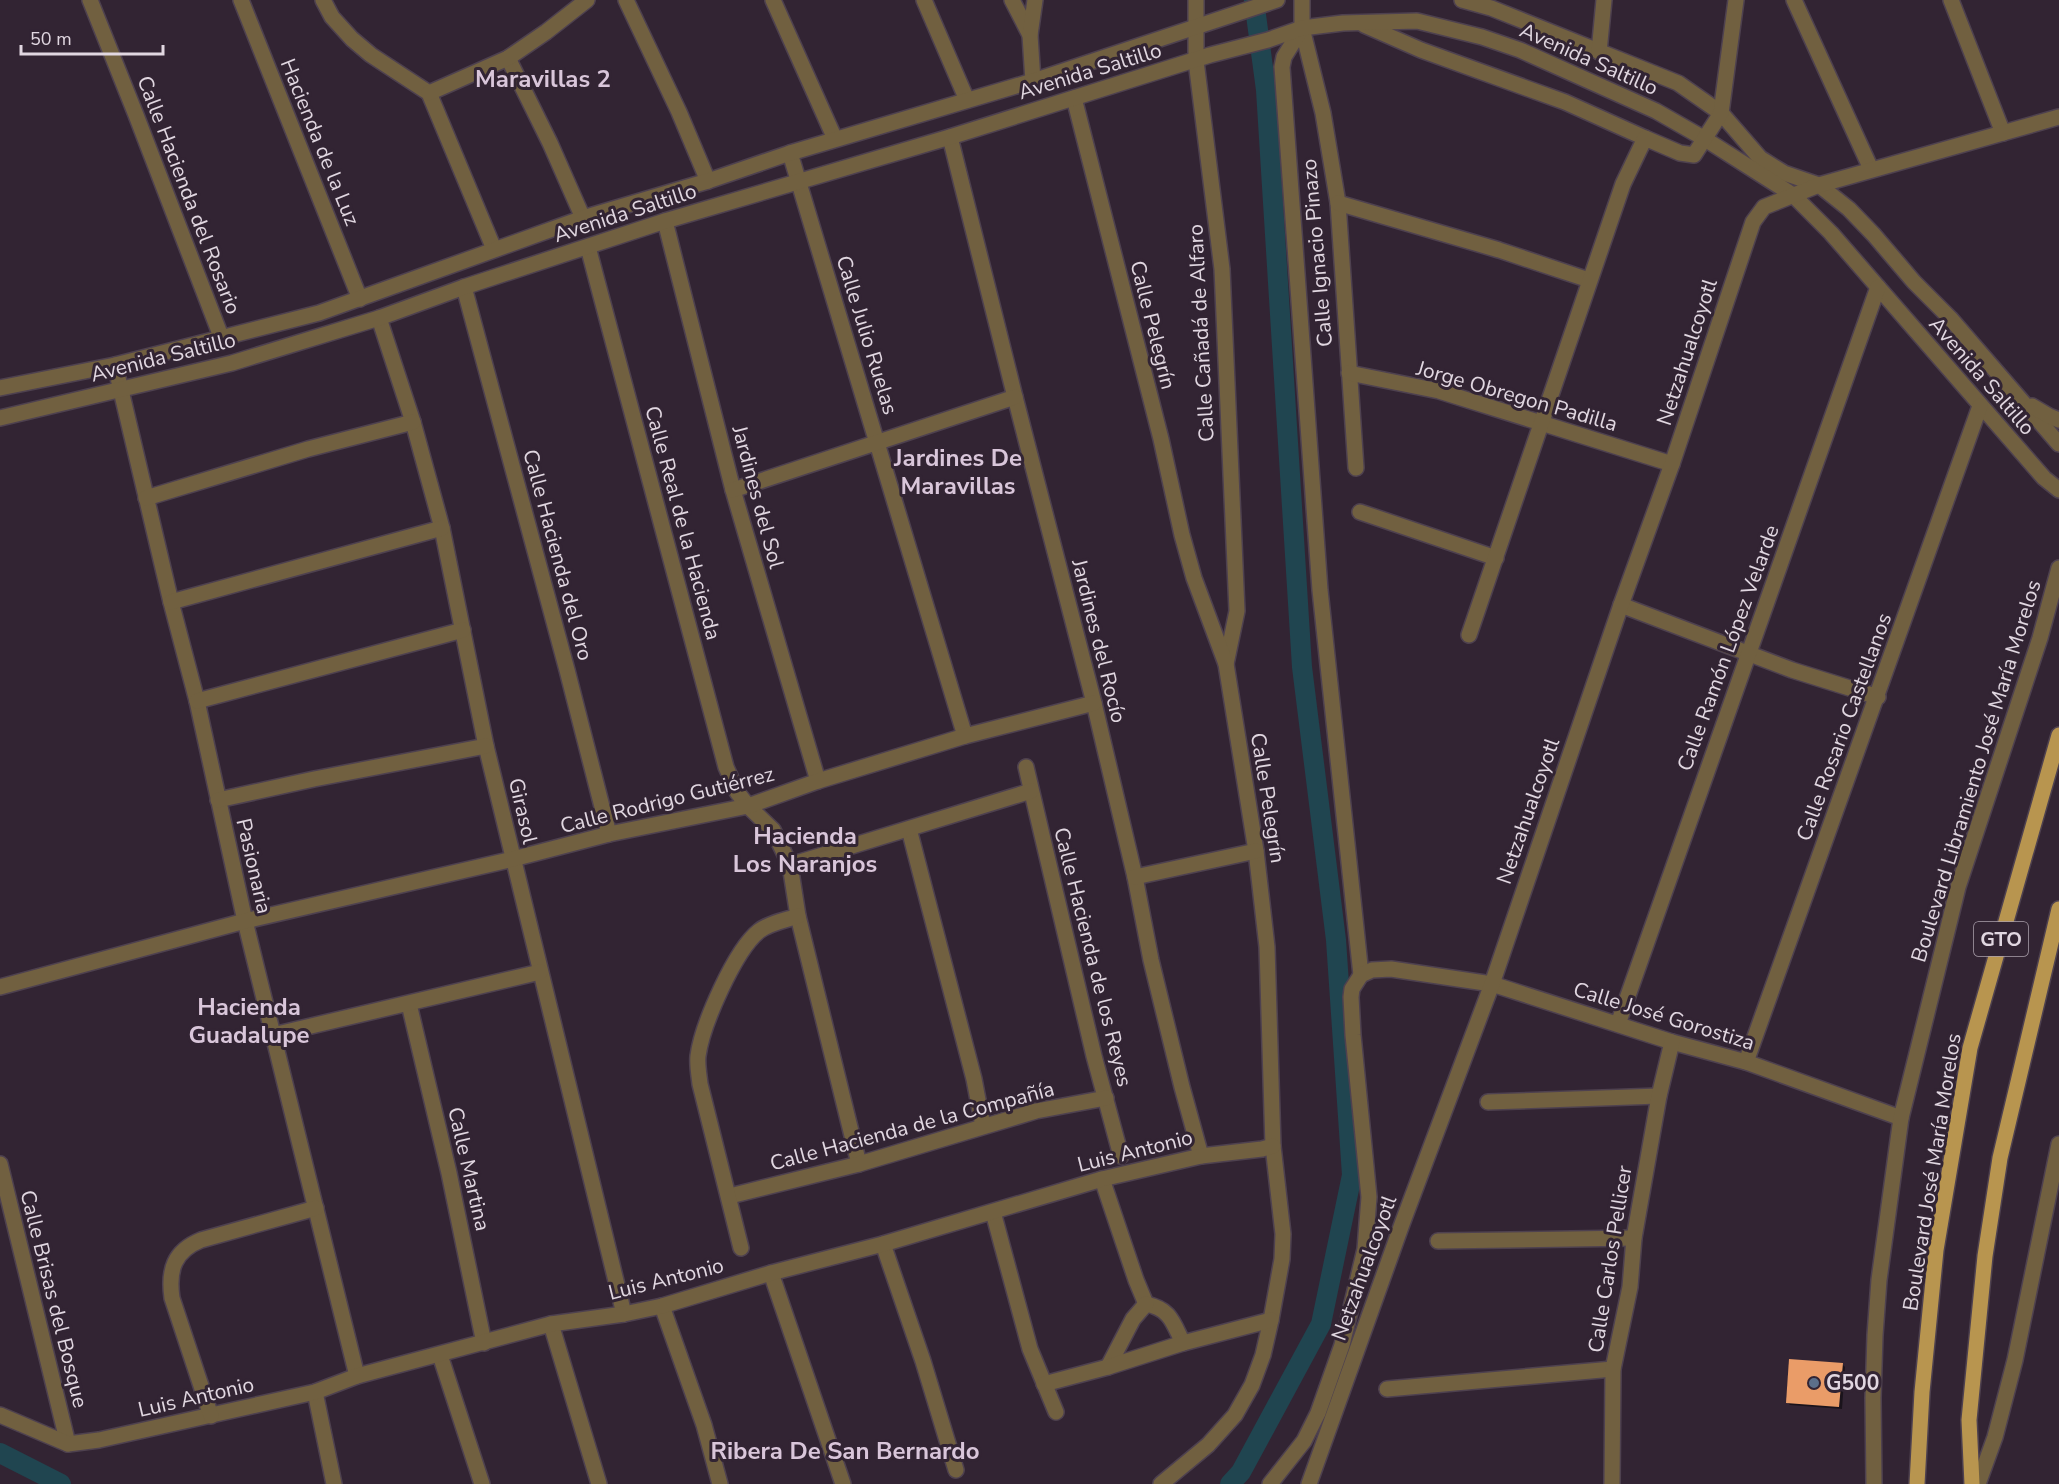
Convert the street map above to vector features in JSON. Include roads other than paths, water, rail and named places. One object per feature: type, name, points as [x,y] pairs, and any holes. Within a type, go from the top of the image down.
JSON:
[{"type":"main road","name":"Boulevard José María Morelos","points":[[1917,1484],[1922,1392],[1936,1250],[1970,1048],[2059,735]]},
{"type":"main road","name":"GTO","points":[[1972,1484],[1969,1420],[1985,1256],[2000,1158],[2059,909]]},
{"type":"street","name":"Calle Hacienda del Rosario","points":[[90,0],[222,339]]},
{"type":"street","name":"Hacienda de la Luz","points":[[241,0],[360,299]]},
{"type":"street","points":[[323,0],[332,17],[371,56],[429,93],[495,249]]},
{"type":"street","points":[[429,93],[508,58],[546,32],[586,0]]},
{"type":"street","points":[[626,0],[679,112],[708,181]]},
{"type":"street","points":[[773,0],[835,139]]},
{"type":"street","points":[[924,0],[967,100]]},
{"type":"street","points":[[1012,0],[1030,35]]},
{"type":"street","points":[[1033,81],[1030,35],[1035,0]]},
{"type":"street","name":"Calle Cañadá de Alfaro","points":[[1196,0],[1196,61],[1222,269],[1237,611],[1226,664]]},
{"type":"street","name":"Calle Ignacio Pinazo","points":[[1302,0],[1302,28],[1323,113],[1338,203],[1356,468]]},
{"type":"street","name":"Avenida Saltillo","points":[[1462,0],[1491,8],[1678,83],[1721,113],[1760,158],[1784,173],[1819,185],[1849,209],[1874,235],[1914,282],[1950,318],[2059,444]]},
{"type":"street","points":[[1599,52],[1604,0]]},
{"type":"street","points":[[1359,23],[1421,50],[1565,102],[1680,153],[1694,155],[1721,113],[1736,0]]},
{"type":"street","points":[[1794,0],[1870,169]]},
{"type":"street","points":[[1951,0],[2002,133]]},
{"type":"street","name":"Avenida Saltillo","points":[[0,388],[115,364],[310,316],[583,218],[708,181],[835,139],[1033,81],[1273,1]]},
{"type":"street","name":"Avenida Saltillo","points":[[0,418],[232,363],[379,318],[464,286],[665,221],[950,137],[1302,28],[1417,21],[1482,37],[1520,50],[1656,111],[1793,195],[1831,233],[2044,478],[2059,490]]},
{"type":"street","points":[[1270,1484],[1304,1440],[1318,1413],[1342,1345],[1365,1249],[1369,1197],[1351,997],[1352,989],[1361,975],[1320,590],[1282,67],[1284,57],[1302,28]]},
{"type":"street","points":[[508,58],[550,143],[583,218]]},
{"type":"street","name":"Calle Pelegrín","points":[[1074,98],[1161,439],[1182,535],[1194,578],[1226,664],[1256,850],[1267,947],[1273,1146],[1283,1234],[1282,1259],[1271,1320],[1256,1375],[1235,1415],[1208,1445],[1161,1484]]},
{"type":"street","name":"Netzahualcoyotl","points":[[1309,1484],[1398,1235],[1492,984],[1753,222],[1764,207],[1819,185],[2059,117]]},
{"type":"street","name":"Jardines del Rocío","points":[[950,137],[1094,703],[1135,877],[1151,960],[1182,1087],[1202,1156]]},
{"type":"street","points":[[1469,635],[1623,183],[1645,138]]},
{"type":"street","name":"Calle Julio Ruelas","points":[[790,153],[800,180],[965,736]]},
{"type":"street","points":[[1338,203],[1499,250],[1589,280]]},
{"type":"street","name":"Jardines del Sol","points":[[665,221],[733,490],[818,782]]},
{"type":"street","name":"Calle Real de la Hacienda","points":[[588,247],[726,767],[737,792],[772,830],[790,865],[798,916],[859,1164]]},
{"type":"street","name":"Calle Hacienda del Oro","points":[[464,286],[609,834]]},
{"type":"street","name":"Calle Ramón López Velarde","points":[[1618,1024],[1878,287]]},
{"type":"street","name":"Girasol","points":[[379,318],[413,422],[442,528],[486,746],[624,1314]]},
{"type":"street","name":"Pasionaria","points":[[115,364],[196,701],[245,921],[357,1376]]},
{"type":"street","name":"Jorge Obregon Padilla","points":[[1349,373],[1439,391],[1672,464]]},
{"type":"street","points":[[2011,389],[2035,409],[2059,420]]},
{"type":"street","points":[[733,490],[1015,397]]},
{"type":"street","name":"Calle Rosario Castellanos","points":[[1746,1062],[1980,406]]},
{"type":"street","points":[[146,498],[308,449],[413,422]]},
{"type":"street","points":[[1360,512],[1496,558]]},
{"type":"street","points":[[171,602],[442,528]]},
{"type":"street","name":"Boulevard Libramiento José María Morelos","points":[[1874,1484],[1875,1335],[1879,1281],[1901,1118],[1958,887],[2040,638],[2059,568]]},
{"type":"street","points":[[2040,638],[2059,604]]},
{"type":"street","points":[[1621,605],[1792,670],[1878,697]]},
{"type":"street","points":[[196,701],[463,630]]},
{"type":"street","name":"Calle Rodrigo Gutiérrez","points":[[0,987],[245,921],[513,859],[609,834],[748,806],[965,736],[1094,703]]},
{"type":"street","points":[[218,800],[486,746]]},
{"type":"street","name":"Calle Hacienda de los Reyes","points":[[1026,767],[1121,1156]]},
{"type":"street","points":[[790,865],[1031,791]]},
{"type":"street","points":[[909,829],[974,1079],[983,1126]]},
{"type":"street","points":[[1135,877],[1256,850]]},
{"type":"street","points":[[741,1248],[730,1196],[700,1084],[697,1060],[723,985],[746,944],[760,929],[798,916]]},
{"type":"street","name":"Calle José Gorostiza","points":[[1361,975],[1372,970],[1391,969],[1492,984],[1672,1042],[1746,1062],[1901,1118]]},
{"type":"street","points":[[273,1035],[540,972]]},
{"type":"street","name":"Calle Martina","points":[[409,1004],[449,1173],[484,1343]]},
{"type":"street","name":"Calle Carlos Pellicer","points":[[1611,1484],[1613,1368],[1630,1287],[1634,1238],[1659,1096],[1672,1042]]},
{"type":"street","points":[[1488,1102],[1659,1096]]},
{"type":"street","name":"Calle Hacienda de la Compañía","points":[[730,1196],[859,1164],[1036,1111],[1106,1098]]},
{"type":"street","points":[[1978,1484],[1995,1437],[2015,1360],[2059,1144]]},
{"type":"street","name":"Luis Antonio","points":[[68,1444],[99,1440],[315,1392],[357,1376],[551,1324],[624,1314],[662,1306],[1102,1179],[1202,1156],[1273,1146]]},
{"type":"street","name":"Calle Brisas del Bosque","points":[[0,1164],[6,1220],[68,1444]]},
{"type":"street","points":[[1102,1179],[1146,1304]]},
{"type":"street","points":[[211,1416],[172,1298],[170,1284],[178,1254],[190,1244],[201,1240],[316,1208]]},
{"type":"street","points":[[993,1212],[1030,1349],[1056,1412]]},
{"type":"street","points":[[1438,1241],[1634,1238]]},
{"type":"street","points":[[883,1244],[956,1470]]},
{"type":"street","points":[[771,1274],[843,1484]]},
{"type":"street","points":[[1146,1304],[1168,1313],[1183,1343]]},
{"type":"street","points":[[1108,1367],[1133,1319],[1146,1304]]},
{"type":"street","points":[[662,1306],[704,1425],[720,1484]]},
{"type":"street","points":[[1044,1384],[1271,1320]]},
{"type":"street","points":[[551,1324],[599,1484]]},
{"type":"street","points":[[440,1355],[475,1456],[482,1484]]},
{"type":"street","points":[[1387,1389],[1613,1368]]},
{"type":"street","points":[[315,1392],[334,1484]]},
{"type":"street","points":[[0,1415],[68,1444]]},
{"type":"waterway","points":[[1230,1484],[1241,1472],[1321,1324],[1352,1175],[1336,940],[1302,667],[1266,90],[1254,0]]},
{"type":"waterway","points":[[0,1453],[61,1484]]},
{"type":"place","name":"G500","points":[[1814,1383]]},
{"type":"district","name":"Maravillas 2","points":[[543,79]]},
{"type":"district","name":"Jardines De Maravillas","points":[[958,472]]},
{"type":"district","name":"Hacienda Los Naranjos","points":[[805,850]]},
{"type":"district","name":"Hacienda Guadalupe","points":[[249,1021]]},
{"type":"district","name":"Ribera De San Bernardo","points":[[845,1451]]}]
